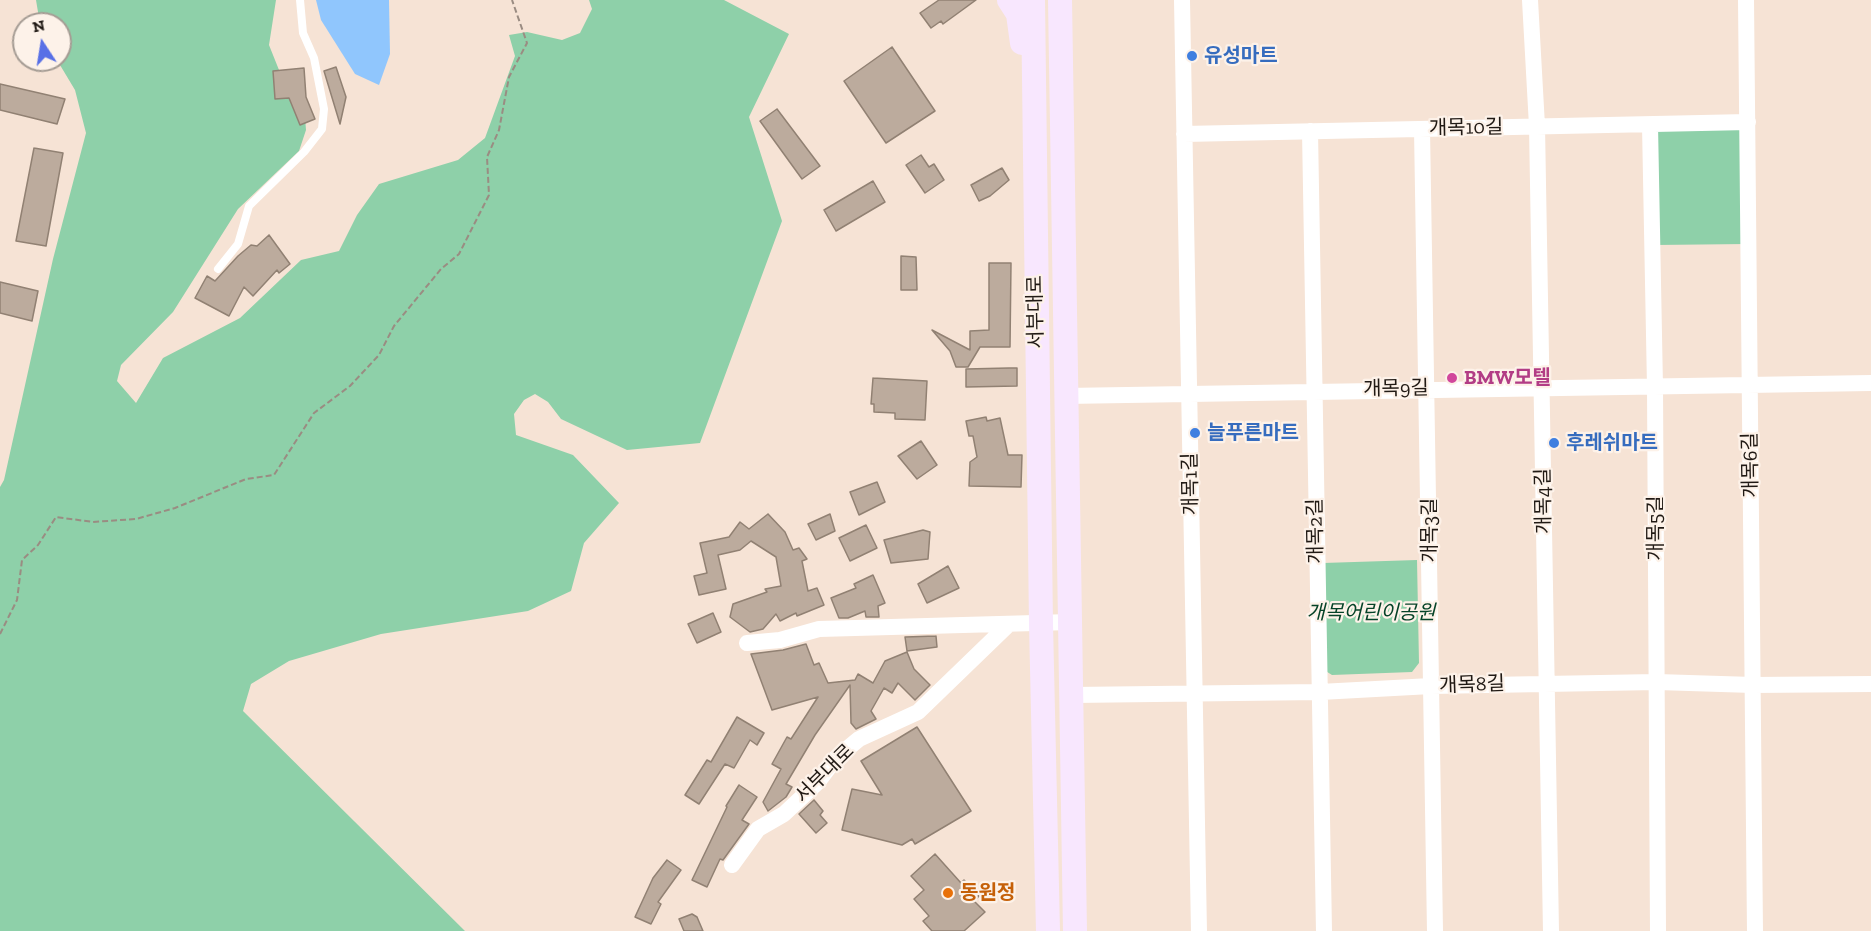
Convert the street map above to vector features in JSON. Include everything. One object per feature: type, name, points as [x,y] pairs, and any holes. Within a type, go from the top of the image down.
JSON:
[{"type":"main road","points":[[1009,0],[1018,14],[1023,45],[1032,77]]},
{"type":"main road","name":"서부대로","points":[[1033,0],[1032,77],[1048,931]]},
{"type":"main road","name":"서부대로","points":[[1060,0],[1075,931]]},
{"type":"street","name":"개목1길","points":[[1182,0],[1199,931]]},
{"type":"street","name":"개목4길","points":[[1530,0],[1537,126],[1551,931]]},
{"type":"street","name":"개목6길","points":[[1746,0],[1755,931]]},
{"type":"street","name":"개목10길","points":[[1184,134],[1748,122]]},
{"type":"street","name":"개목5길","points":[[1650,125],[1655,387],[1658,931]]},
{"type":"street","name":"개목3길","points":[[1422,129],[1429,389],[1431,686],[1436,931]]},
{"type":"street","name":"개목2길","points":[[1310,131],[1324,931]]},
{"type":"street","name":"개목9길","points":[[1065,396],[1189,392],[1871,383]]},
{"type":"street","points":[[747,643],[780,640],[819,629],[1071,622]]},
{"type":"street","name":"서부대로","points":[[732,865],[758,829],[792,806],[818,782],[836,758],[859,739],[918,712],[1008,625]]},
{"type":"street","name":"개목8길","points":[[1072,695],[1320,692],[1546,683],[1871,684]]},
{"type":"lane","points":[[218,269],[238,244],[249,206],[304,152],[322,129],[324,109],[314,58],[303,33],[300,0]]},
{"type":"path","points":[[0,634],[17,600],[22,560],[38,545],[56,517],[93,522],[136,519],[175,508],[246,479],[274,475],[314,413],[350,386],[379,355],[394,326],[441,269],[459,254],[489,195],[487,157],[500,130],[509,78],[527,44],[512,0]]},
{"type":"green space","points":[[36,0],[276,0],[269,45],[283,80],[304,105],[306,130],[299,151],[238,209],[173,312],[121,365],[117,381],[136,403],[163,358],[240,318],[301,260],[339,251],[357,215],[379,184],[458,160],[485,138],[515,56],[509,35],[527,32],[562,40],[580,33],[592,9],[589,0],[724,0],[789,34],[749,117],[782,221],[700,443],[627,450],[561,419],[548,402],[535,394],[524,400],[514,414],[516,435],[573,455],[619,503],[584,543],[571,591],[528,611],[381,634],[289,661],[251,684],[243,711],[465,931],[0,931],[0,487],[4,480],[53,259],[86,133],[75,90],[64,72],[72,72],[72,12],[38,12]]},
{"type":"green space","points":[[1746,128],[1747,244],[1655,245],[1654,129]]},
{"type":"green space","name":"개목어린이공원","points":[[1417,560],[1419,663],[1412,672],[1332,675],[1324,670],[1323,563]]},
{"type":"water","points":[[316,0],[389,0],[390,54],[379,85],[355,74],[321,20]]},
{"type":"building","points":[[939,0],[976,0],[943,24],[941,21],[931,28],[920,13]]},
{"type":"building","points":[[892,47],[935,111],[886,143],[844,81]]},
{"type":"building","points":[[336,67],[346,97],[340,124],[324,71]]},
{"type":"building","points":[[304,68],[306,97],[315,119],[300,125],[289,98],[275,99],[273,71]]},
{"type":"building","points":[[0,84],[65,99],[57,124],[0,110]]},
{"type":"building","points":[[777,109],[820,166],[802,179],[760,121]]},
{"type":"building","points":[[34,148],[63,153],[46,246],[16,241]]},
{"type":"building","points":[[921,155],[929,167],[934,164],[944,180],[925,193],[906,165]]},
{"type":"building","points":[[1002,168],[1009,180],[990,196],[979,201],[971,185]]},
{"type":"building","points":[[873,181],[885,202],[836,231],[824,210]]},
{"type":"building","points":[[269,235],[290,264],[279,273],[277,270],[253,296],[244,287],[229,316],[195,298],[207,276],[215,281],[238,256],[251,245],[257,246]]},
{"type":"building","points":[[901,256],[916,257],[917,290],[901,290]]},
{"type":"building","points":[[989,263],[1011,263],[1010,347],[980,347],[968,367],[956,367],[950,351],[932,330],[970,350],[970,331],[989,330]]},
{"type":"building","points":[[0,282],[38,291],[32,321],[0,313]]},
{"type":"building","points":[[1017,368],[1017,386],[966,387],[966,369]]},
{"type":"building","points":[[873,378],[927,381],[925,420],[895,419],[895,413],[874,412],[874,404],[871,404]]},
{"type":"building","points":[[986,417],[987,421],[1000,418],[1008,455],[1022,455],[1021,487],[969,486],[970,462],[977,457],[973,436],[969,436],[966,421]]},
{"type":"building","points":[[921,441],[937,465],[917,479],[898,456]]},
{"type":"building","points":[[877,482],[885,502],[859,515],[850,492]]},
{"type":"building","points":[[768,514],[785,532],[793,550],[799,548],[807,559],[802,561],[808,591],[817,588],[824,605],[797,616],[796,613],[780,621],[776,614],[763,629],[750,632],[730,617],[733,604],[767,592],[765,589],[781,586],[776,557],[751,541],[740,550],[718,555],[726,589],[699,595],[694,576],[707,573],[700,543],[729,537],[740,522],[749,529]]},
{"type":"building","points":[[830,514],[835,531],[816,540],[808,524]]},
{"type":"building","points":[[866,525],[877,548],[850,561],[839,538]]},
{"type":"building","points":[[923,530],[930,532],[928,559],[891,563],[884,540]]},
{"type":"building","points":[[948,566],[959,588],[927,603],[918,584]]},
{"type":"building","points":[[873,575],[885,603],[878,606],[879,617],[866,617],[865,611],[848,618],[839,618],[831,598],[856,588],[854,584]]},
{"type":"building","points":[[713,613],[721,632],[697,643],[688,624]]},
{"type":"building","points":[[936,636],[937,647],[907,651],[905,637]]},
{"type":"building","points":[[806,644],[814,665],[819,663],[828,683],[855,680],[858,674],[873,683],[885,661],[907,652],[914,669],[930,685],[915,700],[898,683],[892,693],[884,688],[871,711],[876,719],[856,729],[851,723],[850,685],[815,735],[786,784],[792,787],[786,797],[768,811],[763,802],[781,769],[772,764],[787,737],[791,739],[818,697],[772,710],[751,654]]},
{"type":"building","points":[[737,717],[764,733],[757,745],[750,740],[734,768],[725,764],[699,804],[685,795],[707,760],[711,762]]},
{"type":"building","points":[[917,727],[971,811],[915,844],[912,839],[902,845],[842,830],[852,789],[882,795],[861,761]]},
{"type":"building","points":[[739,785],[757,797],[742,820],[749,824],[723,860],[720,859],[707,887],[692,880],[726,806]]},
{"type":"building","points":[[814,800],[823,811],[820,815],[827,823],[816,833],[799,814]]},
{"type":"building","name":"동원정","points":[[935,854],[961,883],[964,880],[979,896],[974,901],[985,912],[964,931],[932,931],[923,921],[929,916],[914,899],[924,890],[911,876]]},
{"type":"building","points":[[667,860],[681,870],[658,902],[661,904],[651,924],[635,917],[653,878]]},
{"type":"building","points":[[692,914],[697,917],[703,931],[684,931],[679,919]]},
{"type":"place","name":"유성마트","points":[[1192,56]]},
{"type":"place","name":"BMW모텔","points":[[1452,378]]},
{"type":"place","name":"늘푸른마트","points":[[1195,433]]},
{"type":"place","name":"후레쉬마트","points":[[1554,443]]},
{"type":"place","name":"동원정","points":[[948,893]]}]
